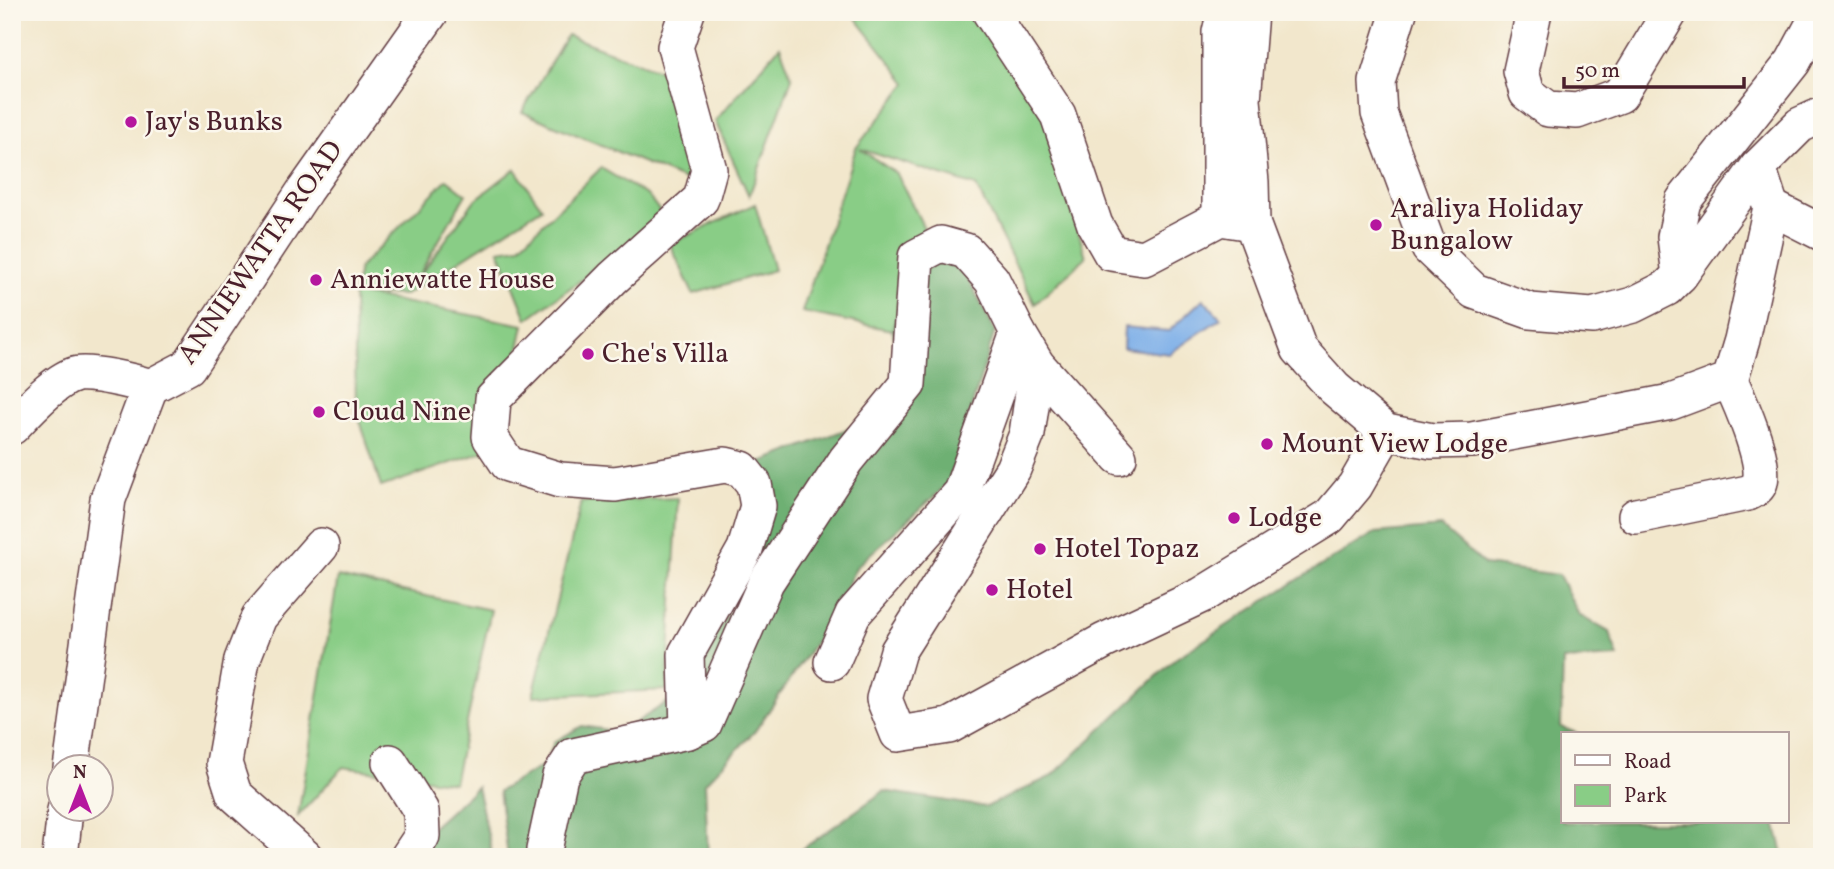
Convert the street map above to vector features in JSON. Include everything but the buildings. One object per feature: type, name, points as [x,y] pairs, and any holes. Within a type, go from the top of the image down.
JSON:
[{"type":"street","name":"ANNIEWATTA ROAD","points":[[12,427],[40,397],[75,374],[131,380],[150,387],[188,367],[305,190],[430,12]]},
{"type":"street","points":[[687,12],[675,47],[709,170],[701,199],[613,278],[493,400],[490,437],[508,464],[560,480],[615,484],[725,465],[742,469],[754,484],[758,506],[745,549],[686,654],[688,731]]},
{"type":"street","points":[[990,12],[1058,115],[1095,225],[1111,253],[1144,258],[1236,220],[1251,182],[1243,100],[1250,12]]},
{"type":"street","points":[[1225,12],[1220,32],[1236,220],[1299,349],[1334,388],[1386,432],[1432,441],[1472,440],[1671,402],[1730,380]]},
{"type":"street","points":[[1398,12],[1377,82],[1379,113],[1429,248],[1474,291],[1530,311],[1592,316],[1633,305],[1667,288],[1680,275],[1758,167],[1800,125],[1822,115]]},
{"type":"street","points":[[1534,12],[1521,71],[1527,93],[1548,109],[1577,111],[1620,95],[1670,12]]},
{"type":"street","points":[[1680,275],[1675,237],[1683,201],[1793,62],[1820,12]]},
{"type":"street","points":[[1636,516],[1748,493],[1757,488],[1760,481],[1752,431],[1730,380],[1742,340],[1771,207],[1758,167]]},
{"type":"street","points":[[1771,207],[1822,233]]},
{"type":"street","points":[[544,850],[560,776],[573,756],[688,731],[704,724],[766,582],[846,460],[908,384],[916,257],[941,244],[966,251],[992,280],[1037,365],[1119,457]]},
{"type":"street","points":[[832,662],[853,614],[961,492],[1018,333]]},
{"type":"street","points":[[1037,365],[1027,434],[1013,469],[898,651],[884,699],[898,734],[948,726],[1104,640],[1202,595],[1329,517],[1355,486],[1386,432]]},
{"type":"street","points":[[73,754],[108,499],[150,387]]},
{"type":"street","points":[[305,857],[234,794],[224,763],[242,660],[259,617],[321,546]]},
{"type":"street","points":[[390,762],[421,811],[422,836],[408,857]]},
{"type":"street","points":[[60,857],[64,824]]},
{"type":"green space","points":[[851,12],[963,12],[1032,77],[1086,257],[1035,304],[976,186],[860,149],[897,174],[924,228],[892,330],[802,312],[856,148],[907,83]]},
{"type":"green space","points":[[567,35],[674,76],[697,185],[522,112]]},
{"type":"green space","points":[[780,46],[792,78],[749,196],[715,121]]},
{"type":"green space","points":[[601,168],[648,196],[666,219],[527,319],[499,250],[519,247]]},
{"type":"green space","points":[[515,169],[542,208],[405,295],[360,294],[524,325],[498,447],[381,487],[356,408],[354,294],[359,268],[447,179],[466,194],[413,285],[474,201]]},
{"type":"green space","points":[[755,204],[774,270],[693,294],[670,244]]},
{"type":"green space","points":[[934,241],[968,278],[995,331],[948,484],[857,566],[827,625],[755,731],[705,783],[708,857],[508,857],[499,791],[546,764],[554,742],[582,726],[621,732],[672,699],[744,590],[766,515],[735,472],[879,417],[907,380],[892,330]]},
{"type":"green space","points":[[678,498],[667,690],[533,696],[581,502]]},
{"type":"green space","points":[[1441,527],[1485,565],[1559,575],[1579,615],[1609,632],[1618,657],[1563,660],[1561,727],[1574,732],[1561,732],[1561,824],[1776,824],[1784,857],[791,857],[884,791],[986,807],[1052,776],[1175,659],[1375,533]]},
{"type":"green space","points":[[338,577],[491,610],[454,783],[343,767],[298,816]]},
{"type":"green space","points":[[477,787],[493,857],[399,857]]},
{"type":"water","points":[[1203,299],[1221,318],[1169,354],[1123,348],[1124,327],[1169,331]]},
{"type":"place","name":"Jay's Bunks","points":[[131,122]]},
{"type":"place","name":"Araliya Holiday Bungalow","points":[[1376,225]]},
{"type":"place","name":"Anniewatte House","points":[[316,280]]},
{"type":"place","name":"Che's Villa","points":[[588,354]]},
{"type":"place","name":"Cloud Nine","points":[[319,412]]},
{"type":"place","name":"Mount View Lodge","points":[[1267,444]]},
{"type":"place","name":"Lodge","points":[[1234,518]]},
{"type":"place","name":"Hotel Topaz","points":[[1040,549]]},
{"type":"place","name":"Hotel","points":[[992,590]]}]
